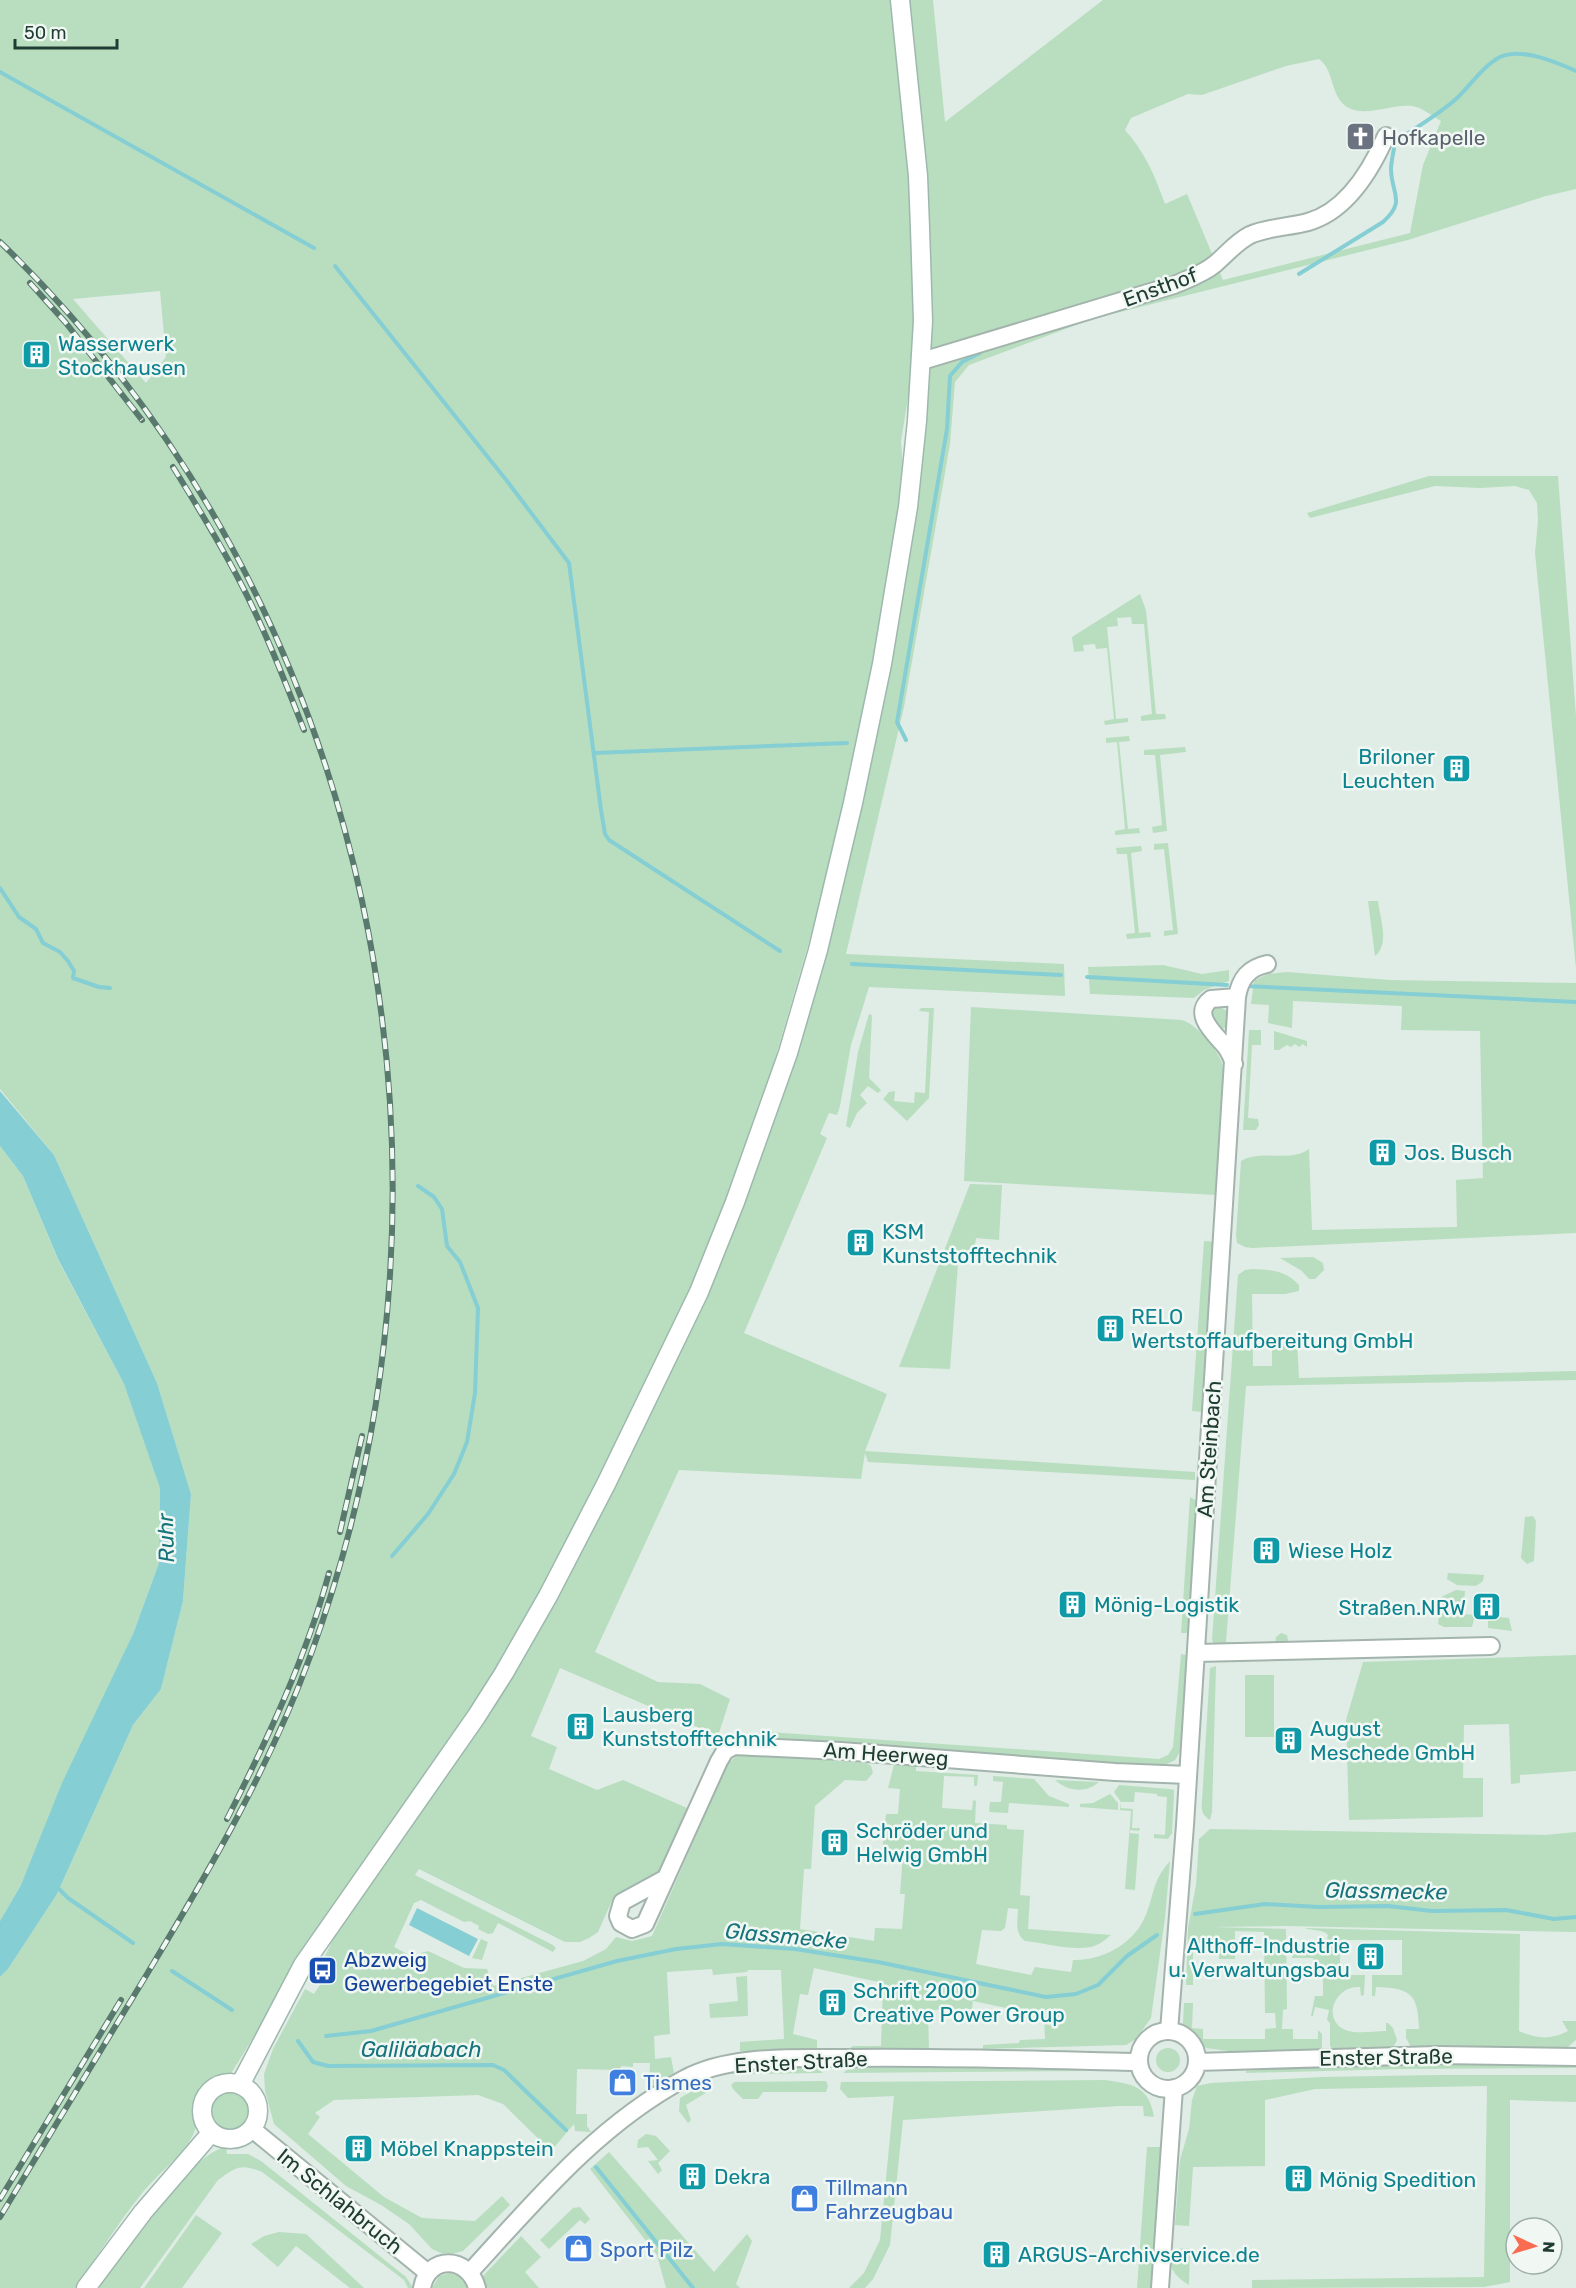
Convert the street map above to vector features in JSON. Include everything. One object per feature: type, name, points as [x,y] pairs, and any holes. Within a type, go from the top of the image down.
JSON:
[{"type":"main road","points":[[240,2085],[303,1965],[476,1717],[548,1596],[699,1292],[726,1226],[788,1053],[818,950],[853,804],[882,664],[908,507],[922,361],[922,283],[918,176],[900,0]]},
{"type":"main road","points":[[224,2084],[240,2085],[249,2091],[258,2109],[257,2120],[252,2129],[246,2135],[228,2140],[211,2133],[202,2119],[201,2110],[207,2095],[224,2084]]},
{"type":"main road","points":[[86,2288],[143,2212],[211,2133]]},
{"type":"street","name":"Ensthof","points":[[922,361],[1174,285],[1206,271],[1242,240],[1253,234],[1310,222],[1337,206],[1359,184],[1373,163],[1386,136]]},
{"type":"street","name":"Am Steinbach","points":[[1169,2031],[1188,1775],[1238,997],[1242,978],[1258,966],[1267,964]]},
{"type":"street","points":[[1235,1064],[1207,1024],[1203,1012],[1204,1006],[1211,999],[1238,997]]},
{"type":"street","points":[[1196,1653],[1491,1646]]},
{"type":"street","name":"Am Heerweg","points":[[666,1878],[719,1761],[725,1751],[734,1746],[841,1751],[1115,1772],[1188,1775]]},
{"type":"street","points":[[1169,2031],[1186,2037],[1196,2052],[1197,2062],[1196,2069],[1187,2082],[1174,2088],[1158,2087],[1151,2083],[1145,2077],[1139,2062],[1142,2046],[1147,2039],[1154,2034],[1169,2031]]},
{"type":"street","name":"Enster Straße","points":[[1197,2062],[1437,2055],[1576,2057]]},
{"type":"street","name":"Enster Straße","points":[[470,2272],[588,2147],[650,2100],[700,2072],[720,2066],[777,2059],[945,2057],[1139,2062]]},
{"type":"street","points":[[1160,2288],[1174,2088]]},
{"type":"street","name":"Im Schlahbruch","points":[[252,2129],[425,2280]]},
{"type":"street","points":[[425,2280],[439,2265],[455,2264],[470,2272],[477,2288]]},
{"type":"green space","points":[[0,0],[933,0],[945,122],[1103,0],[1576,0],[1576,189],[1546,196],[1408,240],[1092,319],[969,365],[955,382],[950,444],[904,707],[846,954],[1064,964],[1065,996],[869,987],[851,1045],[837,1115],[829,1113],[820,1134],[827,1138],[744,1333],[887,1394],[865,1451],[1195,1472],[1195,1480],[868,1462],[865,1453],[861,1479],[679,1470],[595,1652],[658,1682],[700,1684],[730,1699],[718,1736],[560,1668],[531,1736],[557,1747],[549,1769],[597,1790],[623,1780],[687,1808],[659,1874],[614,1896],[598,1932],[580,1942],[565,1942],[419,1869],[415,1875],[556,1948],[553,1952],[498,1923],[493,1933],[488,1934],[478,1929],[479,1926],[470,1921],[464,1922],[421,1900],[414,1903],[394,1947],[411,1956],[428,1951],[464,1968],[487,1969],[493,1986],[583,1961],[606,1949],[616,1937],[632,1941],[652,1936],[727,1765],[737,1755],[742,1754],[867,1763],[871,1766],[873,1773],[866,1781],[845,1780],[815,1806],[811,1869],[804,1869],[800,1929],[874,1941],[875,1928],[902,1929],[905,1894],[900,1894],[903,1853],[882,1851],[886,1814],[898,1814],[900,1789],[888,1788],[894,1765],[916,1766],[916,1771],[978,1775],[977,1786],[974,1786],[974,1777],[944,1776],[942,1808],[972,1810],[973,1800],[976,1801],[975,1823],[1007,1825],[1007,1829],[1024,1830],[1020,1895],[1030,1896],[1028,1929],[1111,1935],[1097,1945],[1083,1948],[1025,1941],[1018,1931],[1018,1909],[1008,1908],[1005,1928],[1001,1931],[982,1930],[976,1964],[1031,1975],[1035,1967],[1071,1972],[1073,1960],[1104,1955],[1122,1945],[1137,1930],[1147,1913],[1159,1876],[1170,1861],[1165,1918],[1151,2018],[1136,2039],[1126,2045],[983,2049],[983,2045],[1045,2039],[1044,2016],[973,2001],[972,2009],[928,2010],[929,2050],[847,2050],[853,2046],[881,2046],[883,1983],[814,1968],[808,1995],[800,1994],[793,2034],[817,2040],[817,2050],[740,2051],[740,2042],[784,2039],[781,1970],[748,1970],[747,1972],[713,1975],[712,1969],[667,1972],[670,2034],[654,2036],[655,2059],[671,2057],[674,2073],[649,2088],[650,2063],[633,2063],[633,2067],[621,2066],[620,2070],[577,2069],[576,2114],[587,2114],[587,2126],[591,2132],[575,2131],[574,2124],[551,2151],[503,2104],[478,2095],[334,2100],[315,2113],[320,2117],[308,2134],[384,2197],[422,2218],[475,2221],[502,2196],[510,2205],[463,2251],[452,2254],[432,2249],[409,2224],[381,2205],[346,2186],[274,2124],[265,2091],[264,2074],[273,2049],[305,1989],[314,1994],[333,1965],[324,1958],[341,1923],[502,1689],[583,1546],[671,1369],[722,1257],[790,1065],[824,951],[872,748],[893,644],[924,445],[929,246],[923,136],[906,136],[915,239],[915,358],[911,361],[910,386],[901,441],[904,484],[888,596],[826,883],[773,1066],[701,1272],[563,1552],[504,1655],[439,1755],[302,1951],[229,2077],[213,2081],[199,2092],[196,2124],[188,2143],[139,2197],[75,2288],[0,2288],[0,1977],[8,1969],[57,1894],[133,1725],[161,1689],[183,1601],[191,1494],[157,1383],[54,1155],[0,1089]],"holes":[[[1319,59],[1328,71],[1339,99],[1351,109],[1373,111],[1412,106],[1441,121],[1423,165],[1410,233],[1223,280],[1187,194],[1165,204],[1149,165],[1125,130],[1131,118],[1188,94],[1202,95],[1286,66]],[[160,291],[166,357],[146,383],[73,299]]]},
{"type":"green space","points":[[1429,476],[1558,476],[1576,716],[1576,969],[1535,553],[1537,503],[1529,490],[1515,486],[1480,488],[1435,486],[1310,518],[1307,513]]},
{"type":"green space","points":[[1140,594],[1146,610],[1156,714],[1165,714],[1166,719],[1141,721],[1141,716],[1152,714],[1144,624],[1132,624],[1131,617],[1117,618],[1118,626],[1107,627],[1116,719],[1128,718],[1128,722],[1105,725],[1104,721],[1114,719],[1107,648],[1096,649],[1095,644],[1083,645],[1084,651],[1074,652],[1072,637]]},
{"type":"green space","points":[[1129,736],[1130,741],[1119,742],[1128,829],[1139,828],[1140,833],[1115,835],[1115,831],[1125,829],[1117,742],[1106,743],[1106,738]]},
{"type":"green space","points":[[1185,747],[1186,752],[1160,755],[1167,831],[1153,833],[1152,827],[1162,825],[1155,755],[1144,755],[1144,750]]},
{"type":"green space","points":[[1168,843],[1178,934],[1164,936],[1164,931],[1173,930],[1164,849],[1154,850],[1154,844]]},
{"type":"green space","points":[[1141,846],[1142,851],[1131,853],[1139,933],[1150,932],[1151,937],[1127,939],[1126,934],[1135,933],[1127,854],[1117,854],[1116,848]]},
{"type":"green space","points":[[1368,901],[1378,901],[1383,930],[1382,945],[1375,956]]},
{"type":"green space","points":[[1163,965],[1202,974],[1229,970],[1229,981],[1204,990],[1194,998],[1090,994],[1088,967]]},
{"type":"green space","points":[[1287,972],[1390,980],[1576,983],[1576,1233],[1252,1248],[1237,1243],[1241,1161],[1249,1158],[1293,1155],[1309,1149],[1312,1230],[1457,1227],[1456,1180],[1483,1178],[1480,1031],[1401,1030],[1402,1006],[1293,1001],[1292,1028],[1268,1023],[1269,1005],[1251,1004],[1254,981],[1267,974]]},
{"type":"green space","points":[[1217,1006],[1228,1011],[1226,1027],[1222,1029],[1215,1023],[1212,1015],[1212,1009]]},
{"type":"green space","points":[[971,1007],[1182,1020],[1194,1026],[1214,1049],[1223,1068],[1216,1195],[964,1181]]},
{"type":"green space","points":[[921,1008],[934,1008],[929,1098],[907,1121],[883,1099],[889,1092],[895,1091],[894,1101],[914,1103],[915,1092],[925,1093],[929,1012],[919,1011]]},
{"type":"green space","points":[[869,1014],[872,1015],[869,1078],[881,1090],[878,1093],[868,1086],[860,1095],[867,1103],[857,1113],[850,1128],[846,1126],[858,1052]]},
{"type":"green space","points":[[1249,1030],[1261,1030],[1261,1045],[1252,1045],[1248,1118],[1258,1119],[1259,1125],[1256,1130],[1243,1130]]},
{"type":"green space","points":[[1274,1031],[1307,1041],[1307,1047],[1303,1044],[1299,1047],[1295,1044],[1274,1050]]},
{"type":"green space","points":[[0,1146],[23,1176],[58,1260],[124,1384],[160,1487],[159,1563],[133,1634],[21,1885],[0,1921]]},
{"type":"green space","points":[[970,1184],[1002,1185],[999,1240],[976,1238],[974,1251],[959,1251],[950,1369],[899,1367]]},
{"type":"green space","points":[[1204,1241],[1216,1242],[1204,1412],[1192,1411]]},
{"type":"green space","points":[[1313,1257],[1323,1263],[1324,1270],[1315,1279],[1309,1279],[1302,1271],[1280,1258]]},
{"type":"green space","points":[[1245,1270],[1283,1274],[1299,1285],[1299,1291],[1285,1294],[1252,1294],[1253,1366],[1272,1366],[1272,1344],[1297,1342],[1299,1378],[1576,1371],[1576,1380],[1246,1386],[1226,1642],[1275,1644],[1276,1637],[1281,1633],[1287,1635],[1288,1640],[1287,1644],[1215,1646],[1212,1640],[1238,1275]]},
{"type":"green space","points":[[1190,1497],[1197,1501],[1189,1633],[1181,1633]]},
{"type":"green space","points":[[1533,1516],[1536,1521],[1534,1561],[1527,1564],[1521,1558],[1525,1517]]},
{"type":"green space","points":[[1448,1573],[1484,1575],[1483,1581],[1476,1586],[1457,1585],[1447,1579]]},
{"type":"green space","points":[[1456,1590],[1465,1591],[1463,1614],[1475,1615],[1472,1627],[1444,1627],[1438,1624],[1441,1597]]},
{"type":"green space","points":[[1488,1616],[1509,1618],[1512,1631],[1488,1628]]},
{"type":"green space","points":[[1181,1654],[1186,1655],[1187,1659],[1181,1750],[1175,1760],[1163,1766],[772,1740],[759,1733],[761,1730],[1159,1759],[1168,1755],[1173,1747]]},
{"type":"green space","points":[[1576,1655],[1576,1771],[1520,1775],[1520,1783],[1511,1784],[1509,1724],[1464,1725],[1463,1778],[1483,1778],[1483,1817],[1349,1820],[1346,1720],[1363,1662]]},
{"type":"green space","points":[[1216,1666],[1210,1820],[1202,1810],[1202,1804],[1210,1668]]},
{"type":"green space","points":[[1245,1675],[1274,1675],[1274,1737],[1245,1737]]},
{"type":"green space","points":[[993,1776],[1034,1779],[1049,1796],[1069,1804],[1069,1807],[1009,1803],[1008,1813],[989,1812],[990,1802],[1001,1802],[1003,1782],[993,1781]]},
{"type":"green space","points":[[1055,1780],[1099,1782],[1083,1790],[1077,1790],[1065,1787]]},
{"type":"green space","points":[[1119,1785],[1174,1790],[1172,1833],[1168,1839],[1154,1838],[1154,1834],[1165,1835],[1167,1797],[1135,1792],[1134,1802],[1121,1802],[1114,1792]]},
{"type":"green space","points":[[1110,1794],[1118,1803],[1118,1810],[1080,1807],[1080,1804],[1093,1803]]},
{"type":"green space","points":[[1121,1802],[1121,1808],[1133,1809],[1132,1828],[1140,1828],[1139,1831],[1130,1830],[1130,1833],[1139,1834],[1135,1890],[1125,1889],[1131,1811],[1118,1810],[1120,1810]]},
{"type":"green space","points":[[1210,1829],[1545,1835],[1576,1832],[1576,1932],[1286,1926],[1212,1927],[1286,1929],[1287,2009],[1283,2010],[1282,2029],[1293,2029],[1293,2039],[1318,2039],[1318,2030],[1322,2034],[1322,2050],[1228,2051],[1206,2048],[1193,2039],[1183,2024],[1184,2003],[1193,2003],[1192,2028],[1203,2029],[1203,2039],[1265,2039],[1265,2029],[1276,2028],[1275,2013],[1265,2013],[1264,1932],[1235,1931],[1235,1959],[1219,1959],[1219,1940],[1203,1940],[1202,1950],[1193,1951],[1193,1985],[1186,1985],[1188,1928],[1196,1885],[1199,1839]]},
{"type":"green space","points":[[1305,1928],[1520,1934],[1519,2031],[1532,2036],[1550,2037],[1568,2031],[1562,2021],[1576,2021],[1576,2040],[1568,2047],[1557,2050],[1412,2049],[1406,2038],[1406,2029],[1419,2029],[1417,2008],[1410,1995],[1397,1989],[1376,1987],[1375,1996],[1372,1996],[1372,1975],[1402,1975],[1402,1940],[1340,1940],[1340,1975],[1365,1975],[1364,1995],[1361,1996],[1360,1987],[1344,1991],[1335,2003],[1333,2017],[1343,2029],[1353,2032],[1386,2031],[1386,2023],[1388,2023],[1393,2028],[1397,2040],[1392,2050],[1332,2050],[1330,2023],[1327,2020],[1329,2010],[1315,2007],[1313,2016],[1311,2016],[1315,1996],[1323,1996],[1323,1965],[1315,1965],[1313,1958],[1292,1958],[1294,1950],[1315,1950],[1323,1947],[1328,1935]]},
{"type":"green space","points":[[481,1939],[488,1942],[482,1960],[472,1958]]},
{"type":"green space","points":[[747,1976],[748,2016],[710,2018],[709,2004],[738,2001],[736,1977]]},
{"type":"green space","points":[[1168,2048],[1177,2051],[1180,2060],[1177,2069],[1168,2072],[1159,2069],[1156,2060],[1159,2051]]},
{"type":"green space","points":[[1521,2062],[1576,2064],[1576,2068],[1246,2073],[1246,2071],[1331,2064]]},
{"type":"green space","points":[[1055,2067],[1084,2071],[843,2073],[854,2068]]},
{"type":"green space","points":[[765,2068],[817,2068],[823,2073],[732,2074],[732,2071]]},
{"type":"green space","points":[[1576,2075],[1576,2102],[1510,2100],[1510,2216],[1504,2216],[1504,2276],[1510,2276],[1510,2282],[1484,2287],[1252,2288],[1252,2280],[1484,2277],[1487,2086],[1315,2089],[1265,2100],[1265,2166],[1193,2167],[1189,2226],[1175,2225],[1180,2160],[1189,2129],[1192,2100],[1197,2086],[1211,2083],[1322,2077]]},
{"type":"green space","points":[[1105,2080],[1131,2085],[1143,2092],[1152,2106],[1154,2117],[1144,2116],[1143,2106],[1119,2106],[903,2120],[890,2245],[873,2279],[865,2288],[849,2288],[864,2273],[880,2240],[894,2096],[848,2098],[840,2089],[841,2082]]},
{"type":"green space","points":[[826,2081],[828,2086],[826,2092],[763,2092],[758,2099],[743,2099],[731,2085],[734,2082]]},
{"type":"green space","points":[[708,2082],[712,2089],[686,2105],[691,2120],[688,2123],[679,2111],[680,2098]]},
{"type":"green space","points":[[230,2092],[238,2093],[244,2098],[249,2104],[249,2120],[244,2126],[238,2131],[230,2132],[222,2131],[216,2126],[211,2120],[210,2112],[211,2104],[216,2098],[222,2093]]},
{"type":"green space","points":[[646,2134],[656,2136],[670,2151],[658,2163],[662,2170],[658,2174],[648,2161],[658,2160],[648,2147],[637,2148],[638,2140]]},
{"type":"green space","points":[[226,2147],[227,2154],[248,2154],[261,2161],[406,2277],[413,2288],[408,2288],[404,2280],[262,2172],[243,2167],[234,2169],[218,2180],[140,2288],[94,2288],[175,2186],[211,2153]]},
{"type":"green space","points":[[1147,2147],[1161,2147],[1152,2288],[1137,2288]]},
{"type":"green space","points":[[609,2152],[714,2272],[747,2234],[752,2241],[736,2284],[740,2288],[666,2288],[657,2255],[590,2169]]},
{"type":"green space","points":[[580,2207],[590,2219],[585,2224],[580,2220],[549,2249],[540,2240],[573,2208]]},
{"type":"green space","points":[[196,2215],[222,2233],[182,2288],[144,2288]]},
{"type":"green space","points":[[279,2232],[306,2234],[364,2288],[350,2288],[296,2246],[278,2267],[251,2244],[264,2236]]},
{"type":"green space","points":[[521,2236],[541,2257],[525,2272],[539,2288],[485,2288],[483,2276]]},
{"type":"green space","points":[[1190,2248],[1189,2285],[1175,2273],[1169,2256],[1176,2249]]},
{"type":"green space","points":[[450,2273],[461,2277],[468,2288],[432,2288],[439,2276]]},
{"type":"water","name":"Ruhr","points":[[0,1091],[54,1155],[157,1383],[191,1494],[183,1601],[161,1689],[133,1725],[57,1894],[8,1969],[0,1977],[0,1921],[21,1885],[62,1783],[133,1634],[159,1563],[160,1488],[124,1384],[58,1259],[23,1176],[0,1146]]},
{"type":"water","points":[[417,1908],[478,1939],[469,1956],[409,1925]]},
{"type":"waterway","points":[[1299,274],[1383,222],[1390,215],[1396,203],[1391,170],[1395,142],[1449,105],[1494,61],[1508,54],[1528,55],[1549,60],[1576,71]]},
{"type":"waterway","points":[[0,72],[314,248]]},
{"type":"waterway","points":[[335,266],[507,481],[569,563],[605,834],[609,840],[780,951]]},
{"type":"waterway","points":[[906,740],[897,722],[947,429],[950,376],[962,362],[980,353]]},
{"type":"waterway","points":[[594,753],[847,743]]},
{"type":"waterway","points":[[0,888],[19,917],[36,929],[43,943],[60,952],[68,961],[74,971],[73,978],[99,987],[110,988]]},
{"type":"waterway","points":[[852,964],[1061,975]]},
{"type":"waterway","points":[[1087,977],[1227,985]]},
{"type":"waterway","points":[[1244,986],[1576,1002]]},
{"type":"waterway","points":[[392,1556],[428,1514],[454,1474],[467,1442],[475,1393],[478,1308],[460,1262],[447,1246],[442,1209],[434,1197],[418,1186]]},
{"type":"waterway","name":"Glassmecke","points":[[57,1887],[68,1898],[133,1943]]},
{"type":"waterway","name":"Glassmecke","points":[[1195,1914],[1265,1904],[1319,1907],[1388,1906],[1432,1911],[1506,1910],[1554,1919],[1576,1917]]},
{"type":"waterway","name":"Glassmecke","points":[[326,2036],[371,2031],[617,1961],[676,1949],[722,1944],[795,1949],[878,1962],[1046,1997],[1076,1994],[1098,1985],[1127,1956],[1157,1935]]},
{"type":"waterway","name":"Glassmecke","points":[[172,1971],[232,2010]]},
{"type":"waterway","name":"Galiläabach","points":[[298,2041],[313,2062],[328,2066],[493,2065],[504,2070],[566,2130]]},
{"type":"waterway","name":"Galiläabach","points":[[596,2167],[693,2288]]},
{"type":"railway","points":[[0,242],[128,386],[231,546],[309,719],[362,902],[389,1089],[390,1280],[364,1469],[311,1654],[295,1696],[257,1778],[215,1857],[0,2217]]},
{"type":"railway","points":[[30,283],[66,323],[142,420]]},
{"type":"railway","points":[[173,467],[215,536],[247,597],[273,653],[304,730]]},
{"type":"railway","points":[[340,1532],[362,1436]]},
{"type":"railway","points":[[227,1819],[257,1759],[297,1667],[329,1573]]},
{"type":"railway","points":[[0,2199],[121,2000]]},
{"type":"place","name":"Hofkapelle","points":[[1361,137]]},
{"type":"place","name":"Wasserwerk Stockhausen","points":[[37,355]]},
{"type":"place","name":"Briloner Leuchten","points":[[1456,768]]},
{"type":"place","name":"Jos. Busch","points":[[1383,1152]]},
{"type":"place","name":"KSM Kunststofftechnik","points":[[861,1243]]},
{"type":"place","name":"RELO Wertstoffaufbereitung GmbH","points":[[1110,1328]]},
{"type":"place","name":"Wiese Holz","points":[[1267,1550]]},
{"type":"place","name":"Mönig-Logistik","points":[[1073,1604]]},
{"type":"place","name":"Straßen.NRW","points":[[1487,1607]]},
{"type":"place","name":"Lausberg Kunststofftechnik","points":[[581,1726]]},
{"type":"place","name":"August Meschede GmbH","points":[[1289,1740]]},
{"type":"place","name":"Schröder und Helwig GmbH","points":[[835,1842]]},
{"type":"place","name":"Althoff-Industrie u. Verwaltungsbau","points":[[1371,1957]]},
{"type":"place","name":"Abzweig Gewerbegebiet Enste","points":[[323,1971]]},
{"type":"place","name":"Schrift 2000 Creative Power Group","points":[[832,2002]]},
{"type":"place","name":"Tismes","points":[[622,2082]]},
{"type":"place","name":"Möbel Knappstein","points":[[359,2148]]},
{"type":"place","name":"Dekra","points":[[693,2176]]},
{"type":"place","name":"Mönig Spedition","points":[[1298,2179]]},
{"type":"place","name":"Tillmann Fahrzeugbau","points":[[804,2199]]},
{"type":"place","name":"Sport Pilz","points":[[579,2249]]},
{"type":"place","name":"ARGUS-Archivservice.de","points":[[997,2254]]}]
